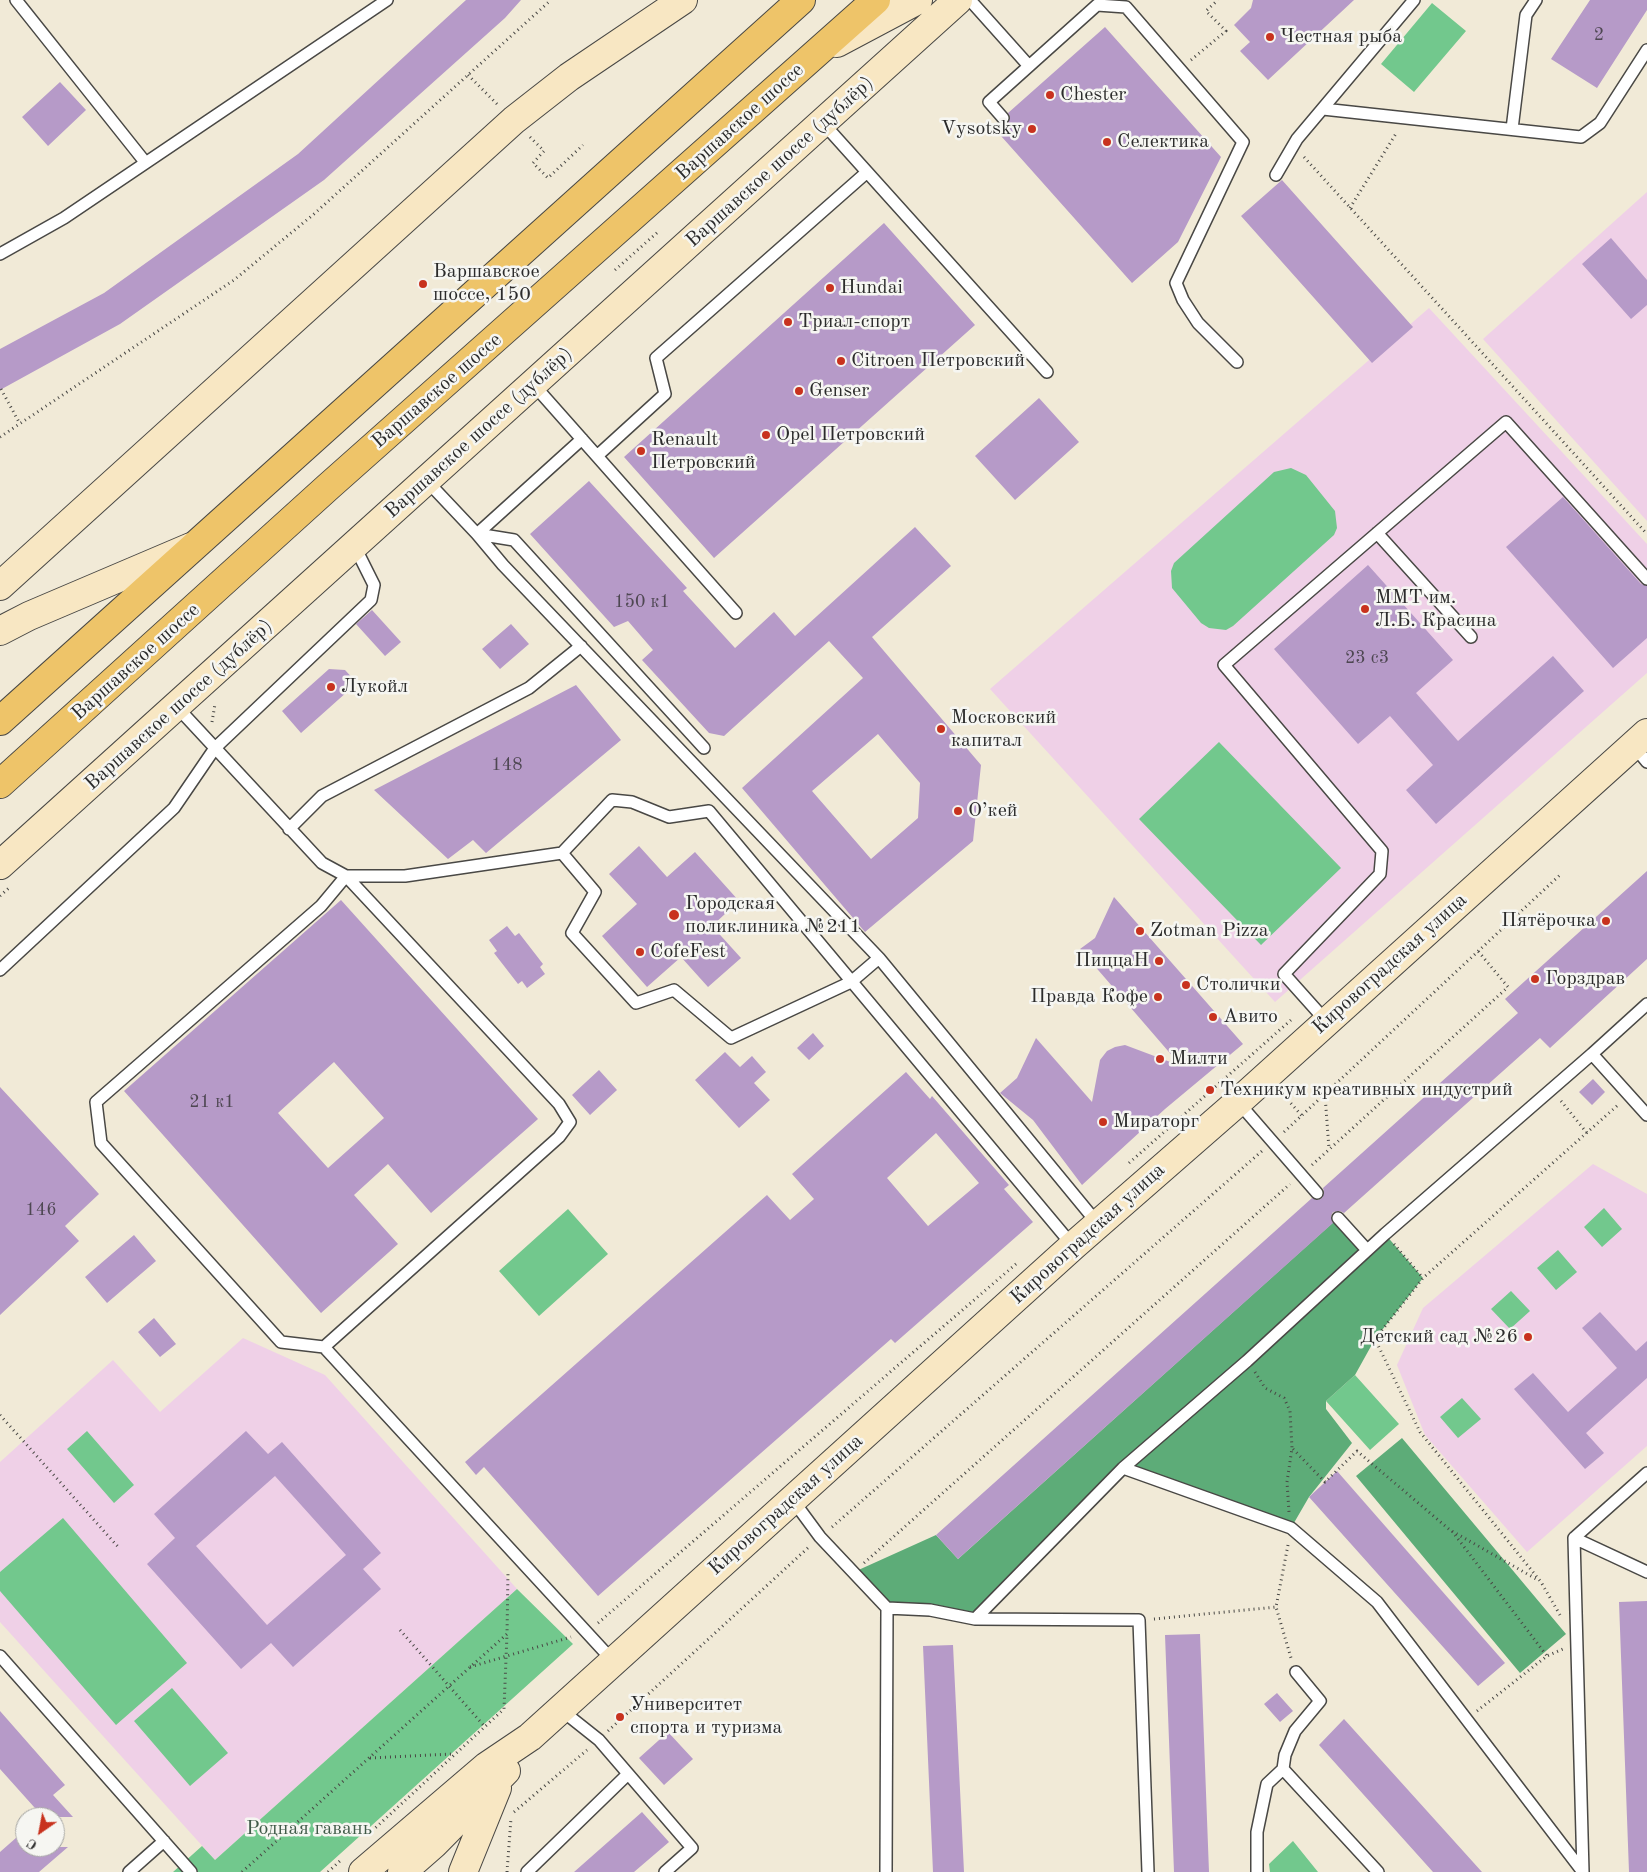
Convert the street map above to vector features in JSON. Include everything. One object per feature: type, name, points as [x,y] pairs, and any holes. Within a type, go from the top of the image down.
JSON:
[{"type":"main road","points":[[0,586],[514,120],[569,77],[683,0]]},
{"type":"main road","points":[[728,64],[780,0]]},
{"type":"main road","points":[[0,721],[801,0]]},
{"type":"main road","name":"Варшавское шоссе","points":[[0,784],[328,487],[876,0]]},
{"type":"main road","points":[[818,53],[918,0]]},
{"type":"main road","name":"Варшавское шоссе (дублёр)","points":[[0,865],[958,0]]},
{"type":"main road","points":[[0,631],[30,616],[193,546]]},
{"type":"main road","name":"Кировоградская улица","points":[[356,1862],[405,1836],[487,1766],[530,1737],[1073,1246],[1238,1102],[1326,1021],[1642,746]]},
{"type":"main road","name":"Кировоградская улица","points":[[402,1872],[434,1844],[505,1774],[530,1737]]},
{"type":"main road","points":[[463,1872],[493,1795],[505,1774]]},
{"type":"main road","points":[[405,1836],[434,1844],[458,1872]]},
{"type":"lane","points":[[16,0],[146,162]]},
{"type":"lane","points":[[0,254],[64,218],[388,0]]},
{"type":"lane","points":[[970,0],[1029,66]]},
{"type":"lane","points":[[1276,175],[1293,146],[1414,0]]},
{"type":"lane","points":[[1512,130],[1526,14],[1536,0]]},
{"type":"lane","points":[[1003,118],[989,102],[1097,5],[1126,7],[1243,142],[1176,283],[1183,300],[1198,323],[1237,362]]},
{"type":"lane","points":[[1323,109],[1580,137],[1600,123],[1647,50]]},
{"type":"lane","points":[[823,123],[1047,372]]},
{"type":"lane","points":[[597,456],[665,394],[656,358],[866,173]]},
{"type":"lane","points":[[532,384],[736,613]]},
{"type":"lane","points":[[1326,1021],[1284,974],[1380,874],[1382,851],[1224,665],[1506,422],[1647,579]]},
{"type":"lane","points":[[477,534],[582,439]]},
{"type":"lane","points":[[426,480],[477,534],[503,565],[879,958],[1098,1224]]},
{"type":"lane","points":[[1377,533],[1471,637]]},
{"type":"lane","points":[[477,534],[514,540],[704,748]]},
{"type":"lane","points":[[0,970],[174,808],[215,748],[371,600],[374,585],[358,552],[361,541]]},
{"type":"lane","points":[[289,828],[322,796],[529,688],[581,646]]},
{"type":"lane","points":[[177,707],[322,863],[346,876],[559,1104],[570,1122],[559,1136],[324,1347]]},
{"type":"lane","points":[[346,876],[405,876],[562,853],[612,800],[632,802],[669,817],[709,811],[1073,1246]]},
{"type":"lane","points":[[562,853],[595,892],[572,933],[636,1003],[674,990],[731,1038],[851,982],[879,958]]},
{"type":"lane","points":[[346,876],[321,906],[96,1102],[101,1142],[281,1342],[324,1347],[614,1662]]},
{"type":"lane","points":[[975,1619],[1123,1468],[1247,1361],[1367,1250],[1647,1004]]},
{"type":"lane","points":[[1592,1054],[1647,1115]]},
{"type":"lane","points":[[1238,1102],[1317,1193]]},
{"type":"lane","points":[[1338,1218],[1367,1250]]},
{"type":"lane","points":[[1123,1468],[1291,1528],[1377,1602],[1583,1872]]},
{"type":"lane","points":[[1583,1872],[1574,1538],[1647,1473]]},
{"type":"lane","points":[[792,1499],[820,1537],[887,1608],[886,1872]]},
{"type":"lane","points":[[1574,1538],[1647,1572]]},
{"type":"lane","points":[[887,1608],[930,1610],[975,1619],[1139,1620],[1148,1872]]},
{"type":"lane","points":[[0,1656],[191,1872]]},
{"type":"lane","points":[[1257,1872],[1257,1832],[1267,1784],[1283,1769],[1284,1756],[1295,1731],[1320,1701],[1296,1672]]},
{"type":"lane","points":[[560,1709],[599,1740],[692,1848],[665,1872]]},
{"type":"lane","points":[[1283,1769],[1378,1872]]},
{"type":"lane","points":[[527,1872],[628,1774]]},
{"type":"lane","points":[[130,1872],[164,1841]]},
{"type":"path","points":[[0,437],[234,280],[314,214],[551,0]]},
{"type":"path","points":[[1180,69],[1226,31],[1206,11],[1218,0]]},
{"type":"path","points":[[1350,208],[1406,118]]},
{"type":"path","points":[[552,173],[584,145]]},
{"type":"path","points":[[1293,146],[1647,534]]},
{"type":"path","points":[[615,270],[659,231]]},
{"type":"path","points":[[1,389],[20,424]]},
{"type":"path","points":[[599,1740],[820,1537],[1302,1116],[1561,874]]},
{"type":"path","points":[[854,1572],[1301,1175],[1508,987],[1478,951]]},
{"type":"path","points":[[1125,1167],[1291,1020]]},
{"type":"path","points":[[1551,1089],[1587,1133]]},
{"type":"path","points":[[1279,1090],[1302,1116]]},
{"type":"path","points":[[1325,1095],[1329,1149]]},
{"type":"path","points":[[1466,1719],[1547,1656],[1577,1644],[1541,1582],[1420,1432],[1375,1340],[1423,1278],[1629,1095]]},
{"type":"path","points":[[1385,1234],[1423,1278]]},
{"type":"path","points":[[470,1667],[506,1658],[586,1632],[1020,1260]]},
{"type":"path","points":[[0,1415],[120,1549]]},
{"type":"path","points":[[1292,1448],[1325,1482],[1358,1451],[1450,1530],[1541,1582]]},
{"type":"path","points":[[1450,1530],[1547,1656]]},
{"type":"path","points":[[370,1833],[504,1708],[509,1550]]},
{"type":"path","points":[[1139,1620],[1276,1607]]},
{"type":"path","points":[[400,1630],[485,1727]]},
{"type":"path","points":[[242,1872],[507,1634]]},
{"type":"path","points":[[369,1758],[454,1754]]},
{"type":"path","points":[[506,1872],[512,1814]]},
{"type":"path","points":[[328,1872],[356,1862]]},
{"type":"shaded area","points":[[1647,192],[1647,521],[1483,339]]},
{"type":"shaded area","name":"ММТ им. Л.Б. Красина","points":[[1429,308],[1647,544],[1647,673],[1275,1002],[990,689]]},
{"type":"shaded area","name":"Детский сад №26","points":[[1593,1164],[1647,1194],[1647,1446],[1527,1552],[1425,1435],[1397,1365],[1423,1308]]},
{"type":"shaded area","points":[[243,1338],[325,1375],[517,1589],[215,1860],[0,1622],[0,1462],[113,1360],[160,1412]]},
{"type":"green space","points":[[1432,3],[1466,31],[1414,92],[1381,64]]},
{"type":"green space","points":[[1291,468],[1306,475],[1335,511],[1337,528],[1334,535],[1233,626],[1226,630],[1209,628],[1201,623],[1172,588],[1171,571],[1174,563],[1274,472]]},
{"type":"green space","points":[[1219,742],[1341,868],[1261,945],[1139,819]]},
{"type":"green space","points":[[1604,1208],[1622,1229],[1602,1247],[1584,1227]]},
{"type":"green space","points":[[568,1209],[608,1254],[539,1316],[499,1271]]},
{"type":"green space","points":[[1338,1218],[1367,1250],[1385,1234],[1423,1278],[1375,1339],[1355,1375],[1326,1401],[1326,1409],[1352,1443],[1309,1497],[1291,1528],[1123,1468],[975,1619],[887,1608],[854,1572],[936,1535],[958,1559]]},
{"type":"green space","points":[[1558,1250],[1577,1272],[1556,1290],[1537,1268]]},
{"type":"green space","points":[[1511,1291],[1530,1311],[1510,1329],[1491,1309]]},
{"type":"green space","points":[[1355,1375],[1399,1424],[1370,1450],[1326,1401]]},
{"type":"green space","points":[[1462,1398],[1481,1419],[1458,1438],[1440,1417]]},
{"type":"green space","points":[[87,1431],[134,1485],[114,1503],[67,1449]]},
{"type":"green space","points":[[1402,1438],[1566,1634],[1520,1673],[1356,1476]]},
{"type":"green space","points":[[63,1518],[187,1663],[116,1725],[0,1591],[0,1572]]},
{"type":"green space","name":"Родная гавань","points":[[517,1589],[573,1644],[320,1872],[173,1872],[202,1846],[215,1860]]},
{"type":"green space","points":[[172,1688],[228,1753],[190,1786],[134,1721]]},
{"type":"green space","points":[[1293,1841],[1318,1872],[1270,1872],[1269,1864]]},
{"type":"building","points":[[466,0],[521,0],[505,18],[324,180],[120,324],[0,390],[0,349],[104,293],[298,154]]},
{"type":"building","points":[[1253,0],[1354,0],[1268,80],[1240,51],[1250,42],[1234,25],[1251,8]]},
{"type":"building","points":[[1590,0],[1647,0],[1647,10],[1597,88],[1551,59]]},
{"type":"building","name":"Селектика","points":[[1105,27],[1221,157],[1178,242],[1132,283],[993,127],[997,123],[1004,125],[1008,123],[1010,117],[1008,113]]},
{"type":"building","points":[[60,82],[86,110],[48,146],[22,117]]},
{"type":"building","points":[[1282,180],[1413,327],[1372,363],[1241,216]]},
{"type":"building","name":"Genser","points":[[884,223],[975,325],[714,558],[624,457]]},
{"type":"building","points":[[1611,238],[1647,280],[1647,305],[1631,319],[1582,264]]},
{"type":"building","points":[[1039,398],[1079,442],[1015,500],[975,456]]},
{"type":"building","points":[[589,481],[687,588],[683,591],[735,648],[774,612],[795,636],[915,527],[951,566],[872,637],[981,765],[973,841],[865,932],[742,788],[863,678],[829,641],[724,736],[709,733],[642,660],[653,650],[628,621],[614,627],[530,534]],"holes":[[[878,734],[920,783],[918,818],[871,859],[812,791]]]},
{"type":"building","points":[[1563,497],[1641,584],[1647,586],[1647,638],[1613,668],[1506,547]]},
{"type":"building","points":[[1368,565],[1453,660],[1416,693],[1458,741],[1553,656],[1584,691],[1436,824],[1406,790],[1433,765],[1390,716],[1358,744],[1274,649]]},
{"type":"building","points":[[372,610],[401,642],[385,656],[356,624]]},
{"type":"building","points":[[511,624],[529,644],[500,669],[482,649]]},
{"type":"building","points":[[329,669],[345,670],[357,683],[301,733],[282,711]]},
{"type":"building","points":[[576,685],[621,740],[486,853],[473,840],[448,859],[374,790]]},
{"type":"building","name":"Городская поликлиника №211","points":[[639,846],[667,877],[695,852],[739,901],[712,926],[741,958],[708,987],[681,957],[647,987],[602,936],[637,904],[609,874]]},
{"type":"building","points":[[1647,871],[1647,959],[1550,1048],[1540,1038],[1344,1213],[1340,1211],[1333,1212],[1331,1216],[1333,1223],[958,1559],[936,1535],[1312,1198],[1318,1200],[1322,1198],[1323,1188],[1518,1013],[1505,999]]},
{"type":"building","points":[[1114,897],[1243,1044],[1165,1109],[1082,1185],[1033,1120],[1000,1093],[1017,1078],[1036,1038],[1092,1102],[1100,1060],[1107,1051],[1115,1047],[1125,1045],[1181,1066],[1080,949],[1095,938]]},
{"type":"building","points":[[341,900],[538,1119],[431,1213],[388,1164],[354,1195],[398,1244],[321,1313],[124,1091]],"holes":[[[334,1062],[384,1118],[328,1168],[278,1113]]]},
{"type":"building","points":[[507,926],[515,936],[519,933],[543,964],[540,967],[545,974],[527,988],[522,981],[518,984],[494,953],[497,951],[489,940]]},
{"type":"building","points":[[813,1033],[824,1046],[809,1060],[797,1048]]},
{"type":"building","points":[[725,1052],[740,1067],[752,1056],[766,1072],[754,1083],[770,1100],[739,1128],[695,1080]]},
{"type":"building","points":[[599,1070],[617,1090],[590,1115],[572,1095]]},
{"type":"building","points":[[906,1072],[930,1099],[932,1096],[1009,1185],[1004,1189],[1033,1222],[895,1343],[891,1339],[598,1596],[484,1467],[476,1475],[465,1462],[767,1195],[790,1220],[814,1199],[792,1174]],"holes":[[[936,1133],[979,1183],[928,1226],[887,1178]]]},
{"type":"building","points":[[1593,1079],[1605,1092],[1592,1105],[1579,1092]]},
{"type":"building","points":[[0,1087],[99,1194],[65,1226],[79,1241],[0,1315]]},
{"type":"building","points":[[134,1235],[156,1261],[107,1303],[85,1277]]},
{"type":"building","points":[[1600,1312],[1636,1351],[1647,1341],[1647,1378],[1586,1433],[1604,1453],[1585,1469],[1514,1389],[1533,1373],[1568,1412],[1617,1368],[1582,1328]]},
{"type":"building","points":[[154,1318],[176,1344],[160,1357],[138,1332]]},
{"type":"building","points":[[246,1431],[268,1454],[282,1442],[381,1553],[363,1569],[381,1589],[293,1667],[271,1643],[241,1669],[147,1564],[175,1538],[154,1514]],"holes":[[[275,1476],[346,1555],[267,1625],[196,1546]]]},
{"type":"building","points":[[1337,1471],[1505,1663],[1478,1686],[1309,1497]]},
{"type":"building","points":[[1647,1601],[1647,1872],[1629,1872],[1619,1602]]},
{"type":"building","points":[[1200,1634],[1209,1872],[1174,1872],[1165,1635]]},
{"type":"building","points":[[953,1645],[964,1872],[933,1872],[923,1646]]},
{"type":"building","points":[[1277,1693],[1293,1711],[1280,1722],[1264,1704]]},
{"type":"building","points":[[0,1711],[65,1785],[53,1795],[64,1807],[34,1807],[0,1769]]},
{"type":"building","points":[[1344,1719],[1482,1872],[1433,1872],[1319,1745]]},
{"type":"building","points":[[668,1732],[693,1759],[664,1785],[639,1758]]},
{"type":"building","points":[[65,1808],[73,1817],[65,1817]]},
{"type":"building","points":[[642,1812],[669,1842],[634,1872],[574,1872]]},
{"type":"building","points":[[15,1839],[15,1857],[56,1857],[39,1872],[0,1872],[0,1852]]},
{"type":"place","name":"Честная рыба","points":[[1270,37]]},
{"type":"place","name":"Chester","points":[[1050,95]]},
{"type":"place","name":"Vysotsky","points":[[1032,129]]},
{"type":"place","name":"Селектика","points":[[1107,142]]},
{"type":"place","name":"Варшавское шоссе, 150","points":[[423,284]]},
{"type":"place","name":"Hundai","points":[[830,288]]},
{"type":"place","name":"Триал-спорт","points":[[788,322]]},
{"type":"place","name":"Citroen Петровский","points":[[841,361]]},
{"type":"place","name":"Genser","points":[[799,391]]},
{"type":"place","name":"Opel Петровский","points":[[766,435]]},
{"type":"place","name":"Renault Петровский","points":[[641,451]]},
{"type":"place","name":"ММТ им. Л.Б. Красина","points":[[1365,609]]},
{"type":"place","name":"Лукойл","points":[[331,687]]},
{"type":"place","name":"Московский капитал","points":[[941,729]]},
{"type":"place","name":"О’кей","points":[[958,811]]},
{"type":"place","name":"Городская поликлиника №211","points":[[674,915]]},
{"type":"place","name":"Пятёрочка","points":[[1606,921]]},
{"type":"place","name":"Zotman Pizza","points":[[1140,931]]},
{"type":"place","name":"CofeFest","points":[[640,952]]},
{"type":"place","name":"ПиццаН","points":[[1159,961]]},
{"type":"place","name":"Горздрав","points":[[1535,979]]},
{"type":"place","name":"Столички","points":[[1186,985]]},
{"type":"place","name":"Правда Кофе","points":[[1158,997]]},
{"type":"place","name":"Авито","points":[[1213,1017]]},
{"type":"place","name":"Милти","points":[[1160,1059]]},
{"type":"place","name":"Техникум креативных индустрий","points":[[1210,1090]]},
{"type":"place","name":"Мираторг","points":[[1103,1122]]},
{"type":"place","name":"Детский сад №26","points":[[1528,1337]]},
{"type":"place","name":"Университет спорта и туризма","points":[[620,1717]]}]
